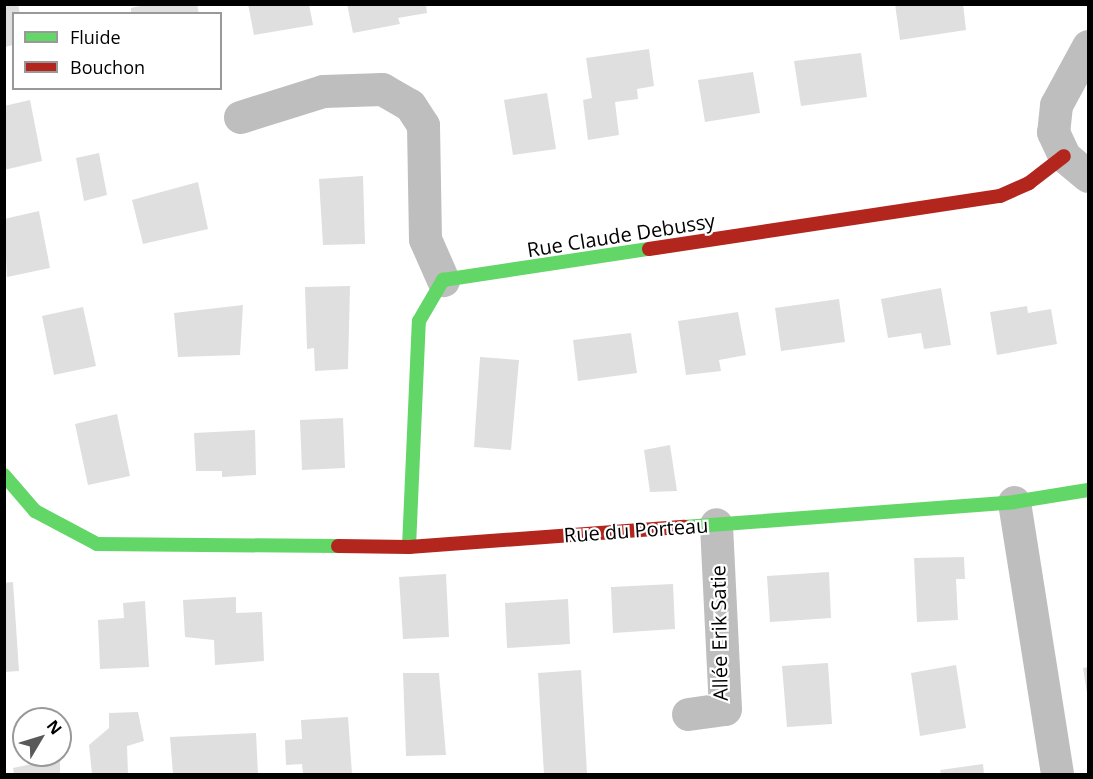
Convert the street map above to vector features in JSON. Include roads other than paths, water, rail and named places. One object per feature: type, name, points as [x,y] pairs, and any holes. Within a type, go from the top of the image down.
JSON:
[{"type":"street","points":[[1089,46],[1056,105],[1059,144],[1089,176]]},
{"type":"street","points":[[240,117],[323,91],[382,89],[410,105],[423,125],[425,239],[443,280],[419,321],[409,547]]},
{"type":"street","name":"Rue Claude Debussy","points":[[443,280],[1000,196],[1029,183],[1059,144]]},
{"type":"street","name":"Rue du Porteau","points":[[4,476],[35,511],[98,544],[409,547],[1014,502],[1089,490]]},
{"type":"street","points":[[1014,502],[1057,774]]},
{"type":"street","name":"Allée Erik Satie","points":[[688,714],[725,709],[716,524]]}]
